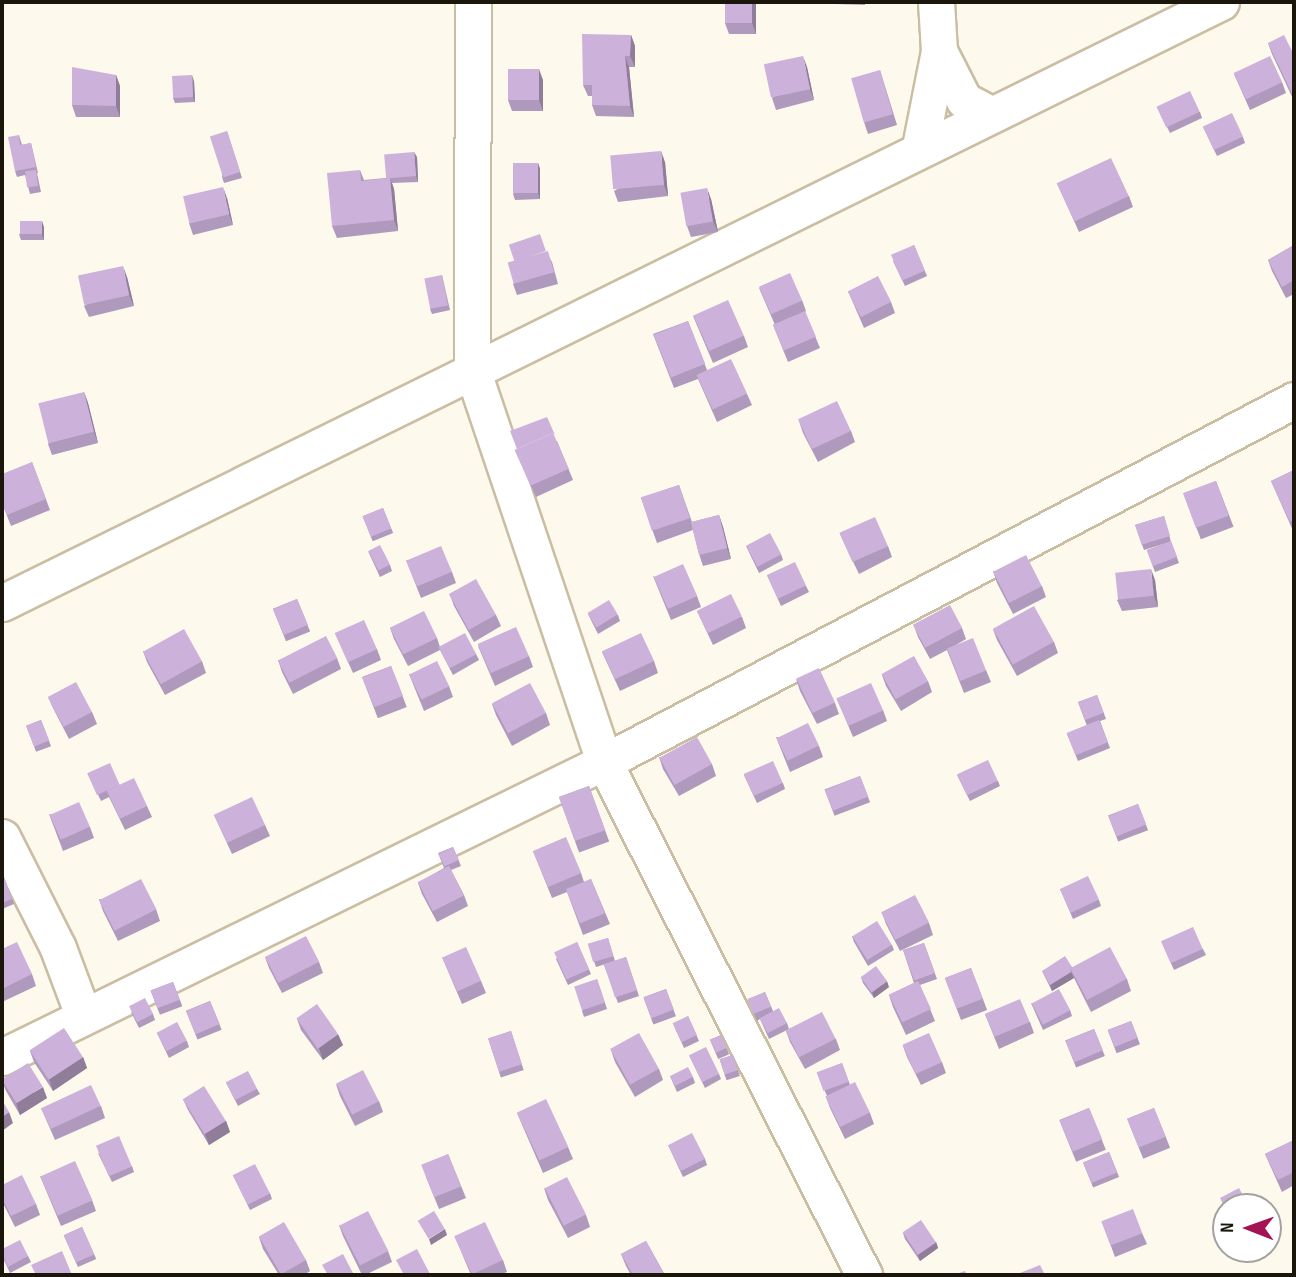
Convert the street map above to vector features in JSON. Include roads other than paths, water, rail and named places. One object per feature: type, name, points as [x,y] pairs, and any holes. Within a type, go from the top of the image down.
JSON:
[{"type":"street","points":[[473,2],[472,369],[604,762],[864,1275]]},
{"type":"street","points":[[920,147],[939,51],[936,2]]},
{"type":"street","points":[[2,603],[988,113],[1221,2]]},
{"type":"street","points":[[939,51],[964,100],[988,113]]},
{"type":"street","points":[[2,1057],[604,762],[1294,400]]},
{"type":"street","points":[[2,837],[58,948],[83,1015]]}]
